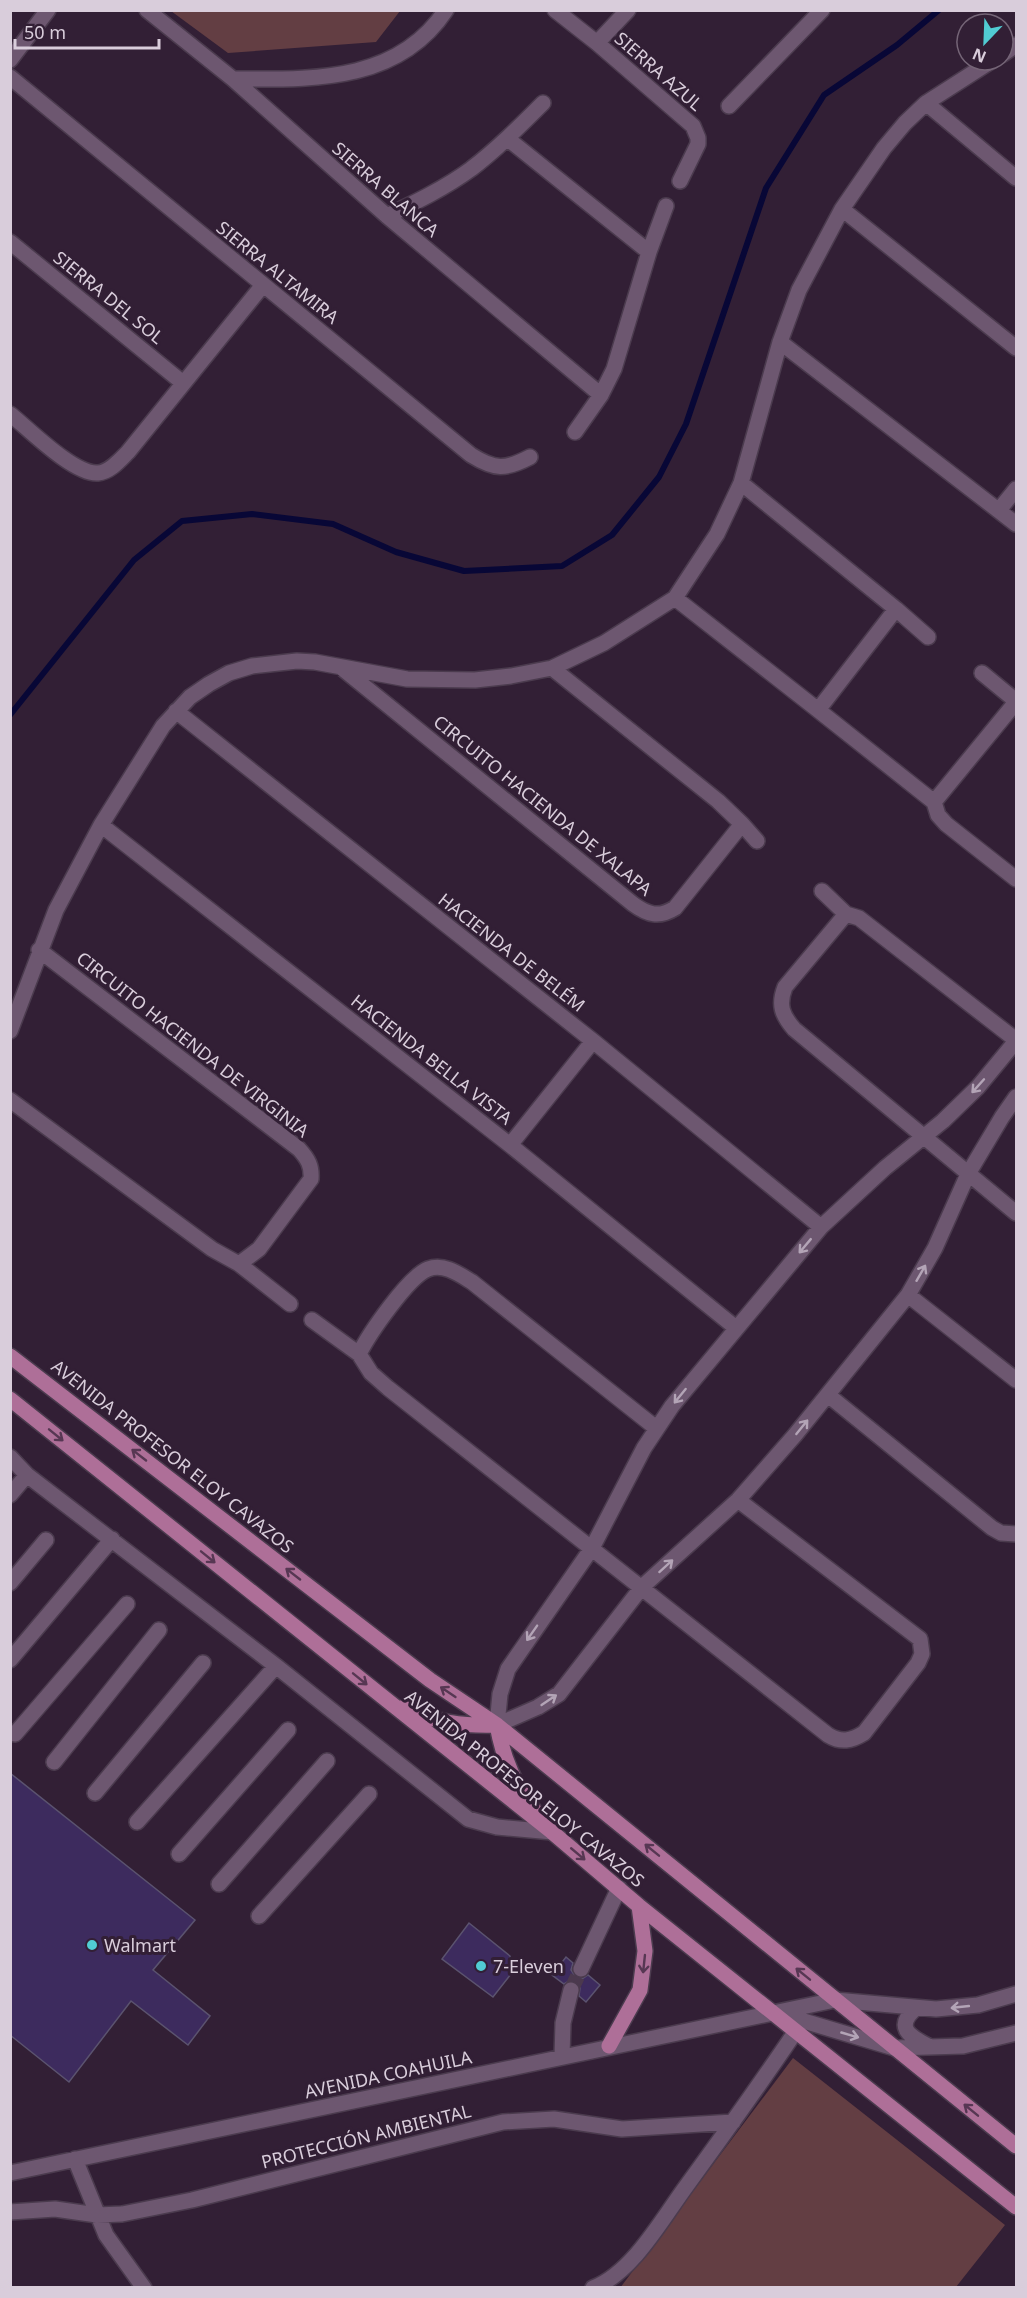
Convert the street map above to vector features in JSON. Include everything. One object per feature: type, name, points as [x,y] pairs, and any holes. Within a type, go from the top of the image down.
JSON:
[{"type":"main road","name":"AVENIDA PROFESOR ELOY CAVAZOS","points":[[11,1355],[430,1680],[497,1725],[1017,2146]]},
{"type":"main road","name":"AVENIDA PROFESOR ELOY CAVAZOS","points":[[10,1399],[1017,2207]]},
{"type":"main road","points":[[379,1694],[433,1720],[470,1726],[497,1725],[501,1750],[513,1777],[528,1803],[552,1832]]},
{"type":"main road","points":[[609,2046],[640,1990],[645,1951],[639,1906]]},
{"type":"street","points":[[10,60],[48,10]]},
{"type":"street","name":"SIERRA BLANCA","points":[[147,10],[232,79],[387,216],[601,395]]},
{"type":"street","points":[[232,79],[315,79],[352,73],[385,61],[417,42],[446,10]]},
{"type":"street","name":"SIERRA AZUL","points":[[555,10],[693,126],[698,144],[680,181]]},
{"type":"street","points":[[597,43],[628,10]]},
{"type":"street","points":[[729,106],[822,10]]},
{"type":"street","points":[[10,1031],[39,950],[65,891],[101,825],[152,740],[190,697],[208,684],[230,673],[252,666],[297,661],[315,662],[407,680],[446,681],[511,676],[552,668],[604,643],[675,598],[717,534],[741,483],[780,342],[804,280],[842,209],[884,148],[905,123],[926,103],[974,72]]},
{"type":"street","name":"SIERRA ALTAMIRA","points":[[10,77],[484,463],[506,467],[530,457]]},
{"type":"street","points":[[387,216],[454,180],[508,139],[543,103]]},
{"type":"street","points":[[926,103],[1017,178]]},
{"type":"street","points":[[508,139],[649,252]]},
{"type":"street","points":[[575,432],[601,395],[614,369],[649,252],[666,206]]},
{"type":"street","points":[[842,209],[1017,348]]},
{"type":"street","name":"SIERRA DEL SOL","points":[[10,242],[183,383]]},
{"type":"street","points":[[10,414],[68,460],[90,472],[100,473],[108,470],[128,452],[263,285]]},
{"type":"street","points":[[780,342],[1017,524]]},
{"type":"street","points":[[741,483],[928,637]]},
{"type":"street","points":[[999,510],[1017,489]]},
{"type":"street","points":[[675,598],[934,802],[938,815],[946,824],[1017,879]]},
{"type":"street","points":[[818,710],[896,609]]},
{"type":"street","name":"CIRCUITO HACIENDA DE XALAPA","points":[[341,667],[643,911],[654,915],[665,914],[675,908],[742,824]]},
{"type":"street","points":[[552,668],[718,801],[757,841]]},
{"type":"street","points":[[934,802],[1017,701],[982,673]]},
{"type":"street","name":"HACIENDA DE BELÉM","points":[[176,711],[593,1041],[821,1227]]},
{"type":"street","name":"HACIENDA BELLA VISTA","points":[[101,825],[510,1145],[736,1328]]},
{"type":"street","points":[[822,891],[846,914],[859,918],[1017,1041],[972,1093],[943,1121],[863,1188],[821,1227],[656,1428],[592,1548],[508,1670],[500,1694],[497,1725],[538,1707],[559,1694],[642,1587],[738,1500],[828,1395],[908,1294],[935,1248],[968,1174],[1017,1096]]},
{"type":"street","points":[[846,914],[785,987],[781,1009],[785,1019],[794,1029],[1017,1213]]},
{"type":"street","name":"CIRCUITO HACIENDA DE VIRGINIA","points":[[39,950],[299,1149],[308,1159],[312,1171],[308,1186],[259,1249],[239,1264]]},
{"type":"street","points":[[510,1145],[593,1041]]},
{"type":"street","points":[[10,1100],[212,1249],[239,1264],[290,1305]]},
{"type":"street","points":[[360,1354],[371,1333],[412,1281],[429,1269],[442,1268],[455,1271],[656,1428]]},
{"type":"street","points":[[908,1294],[1017,1380]]},
{"type":"street","points":[[312,1320],[360,1354],[371,1372],[388,1388],[828,1735],[836,1740],[846,1741],[864,1734],[918,1664],[922,1654],[920,1639],[738,1500]]},
{"type":"street","points":[[828,1395],[992,1528],[1001,1533],[1017,1534]]},
{"type":"street","points":[[10,1457],[27,1475],[276,1666],[468,1819],[497,1827],[552,1832]]},
{"type":"street","points":[[10,1495],[27,1475]]},
{"type":"street","points":[[10,1660],[112,1539]]},
{"type":"street","points":[[10,1583],[46,1540]]},
{"type":"street","points":[[15,1734],[127,1604]]},
{"type":"street","points":[[54,1761],[159,1630]]},
{"type":"street","points":[[95,1793],[203,1663]]},
{"type":"street","points":[[137,1822],[276,1666]]},
{"type":"street","points":[[179,1854],[288,1730]]},
{"type":"street","points":[[219,1884],[327,1761]]},
{"type":"street","points":[[259,1916],[369,1794]]},
{"type":"street","points":[[580,1969],[619,1888]]},
{"type":"street","points":[[562,2056],[563,2023],[571,1990]]},
{"type":"street","name":"AVENIDA COAHUILA","points":[[10,2173],[835,2000],[916,2008],[958,2008],[1017,1994]]},
{"type":"street","points":[[916,2008],[909,2014],[905,2022],[905,2029],[910,2036],[933,2048]]},
{"type":"street","name":"AVENIDA COAHUILA","points":[[774,2012],[894,2048],[963,2046],[1017,2033]]},
{"type":"street","points":[[593,2288],[611,2278],[639,2250],[733,2122],[796,2031]]},
{"type":"street","name":"PROTECCIÓN AMBIENTAL","points":[[10,2212],[55,2209],[97,2216],[122,2214],[192,2200],[503,2122],[554,2119],[622,2129],[733,2122]]},
{"type":"street","points":[[75,2159],[106,2235],[144,2288]]},
{"type":"shaded area","points":[[171,11],[400,11],[376,42],[228,53]]},
{"type":"shaded area","points":[[793,2058],[1005,2225],[956,2287],[620,2288]]},
{"type":"building","name":"Walmart","points":[[10,1773],[195,1920],[153,1970],[210,2016],[188,2045],[131,2001],[69,2082],[10,2035]]},
{"type":"building","name":"7-Eleven","points":[[469,1923],[510,1956],[511,1974],[493,1997],[442,1959]]},
{"type":"building","points":[[566,1957],[573,1963],[571,1970],[576,1978],[582,1979],[588,1975],[600,1985],[586,2002],[579,1996],[580,1988],[577,1983],[569,1981],[564,1984],[552,1975]]},
{"type":"waterway","points":[[10,715],[134,560],[182,521],[252,514],[333,524],[396,552],[464,571],[562,566],[612,535],[659,477],[686,424],[766,188],[824,95],[897,45],[939,10]]},
{"type":"tunnel","points":[[571,1990],[581,1969]]},
{"type":"place","name":"Walmart","points":[[92,1945]]},
{"type":"place","name":"7-Eleven","points":[[481,1966]]}]
